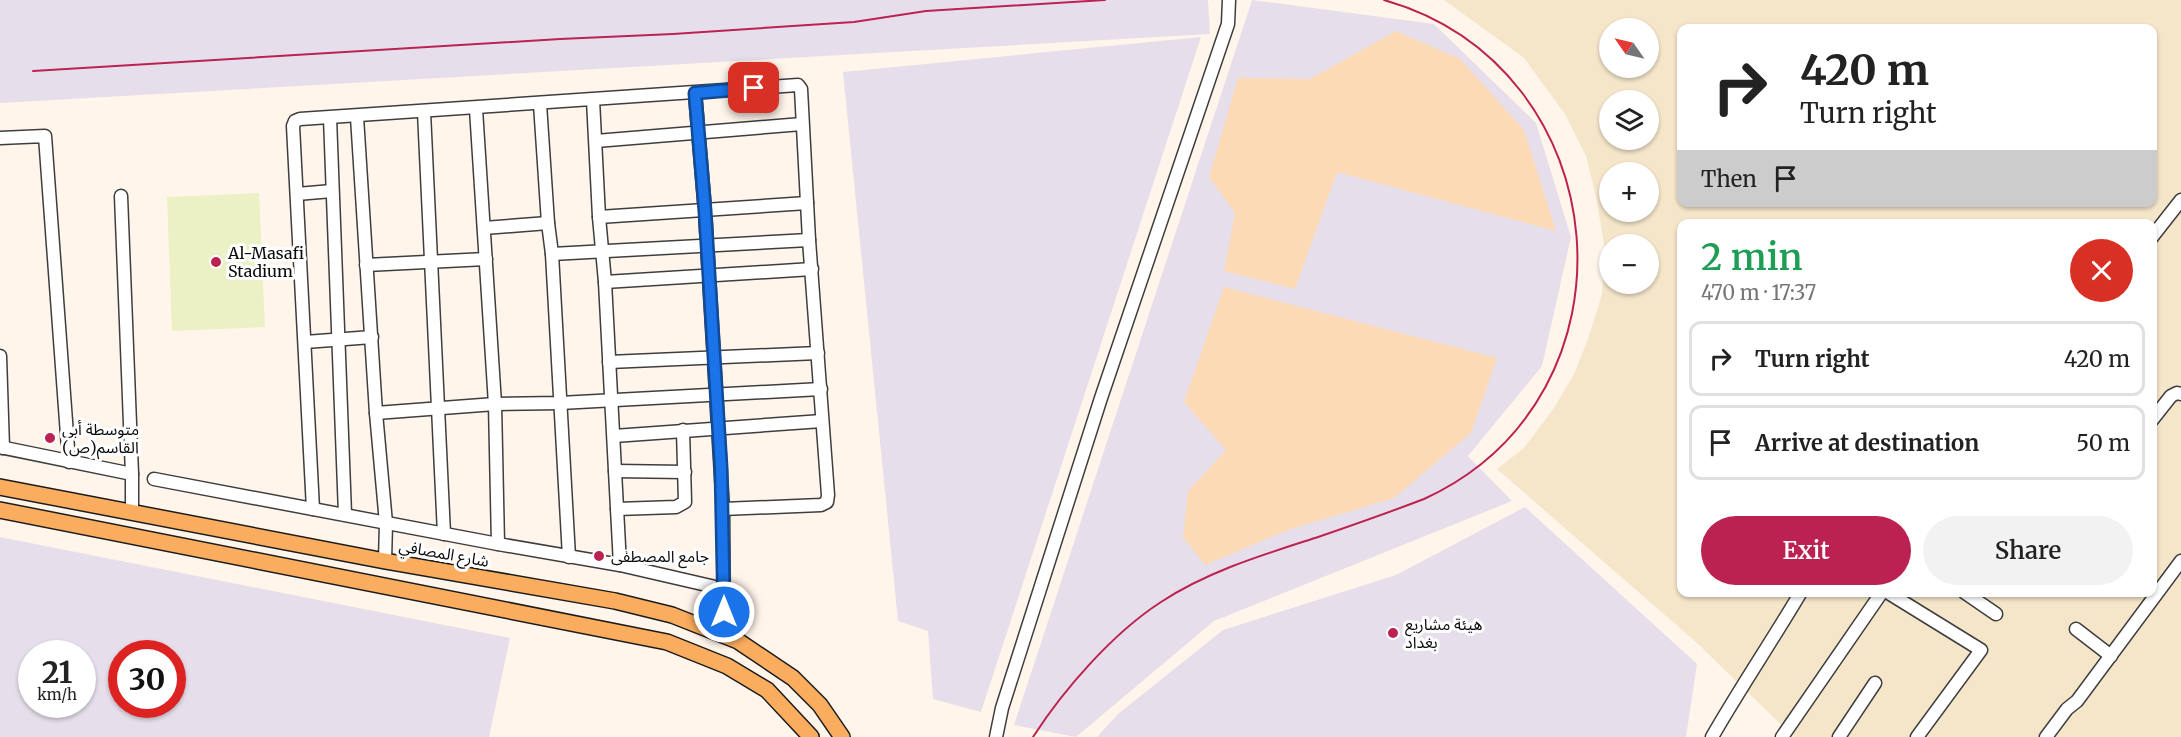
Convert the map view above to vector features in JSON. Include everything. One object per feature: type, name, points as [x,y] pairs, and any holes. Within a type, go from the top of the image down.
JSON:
[{"type":"main road","name":"شارع المصافي","points":[[0,487],[382,560],[615,601],[672,615],[738,641],[793,678],[820,705],[842,737]]},
{"type":"main road","points":[[99,530],[105,520],[103,508]]},
{"type":"main road","points":[[0,510],[667,642],[715,661],[767,690],[811,737]]},
{"type":"main road","points":[[116,534],[114,521],[126,512]]},
{"type":"main road","points":[[362,580],[372,570],[373,561],[382,560],[387,585]]},
{"type":"main road","points":[[706,628],[716,638],[719,647],[715,661]]},
{"type":"main road","points":[[715,661],[724,635]]},
{"type":"main road","points":[[773,696],[779,684],[793,678]]},
{"type":"street","points":[[996,737],[1002,708],[1101,398],[1228,24],[1229,0]]},
{"type":"street","points":[[313,509],[293,126],[295,122],[798,85],[801,89],[827,501],[821,505],[723,509]]},
{"type":"street","points":[[695,93],[705,211],[712,358],[723,509],[724,635]]},
{"type":"street","points":[[593,100],[620,565]]},
{"type":"street","points":[[540,104],[552,254],[570,557]]},
{"type":"street","points":[[476,109],[495,404],[498,544]]},
{"type":"street","points":[[424,112],[444,534]]},
{"type":"street","points":[[357,117],[376,413],[386,523],[382,560]]},
{"type":"street","points":[[330,118],[345,514]]},
{"type":"street","points":[[596,141],[802,124]]},
{"type":"street","points":[[0,138],[45,136],[69,462]]},
{"type":"street","points":[[297,195],[333,191]]},
{"type":"street","points":[[121,196],[132,474],[126,512]]},
{"type":"street","points":[[2157,231],[2181,200]]},
{"type":"street","points":[[599,217],[807,203]]},
{"type":"street","points":[[484,228],[548,223]]},
{"type":"street","points":[[552,254],[809,240]]},
{"type":"street","points":[[366,265],[486,259]]},
{"type":"street","points":[[605,282],[812,269]]},
{"type":"street","points":[[304,342],[372,337]]},
{"type":"street","points":[[609,362],[818,354]]},
{"type":"street","points":[[0,356],[2,448],[132,474]]},
{"type":"street","points":[[376,413],[495,404],[560,403],[821,389]]},
{"type":"street","points":[[2157,414],[2171,396],[2176,393],[2181,394]]},
{"type":"street","points":[[614,436],[822,421]]},
{"type":"street","points":[[617,508],[676,507],[685,502],[683,430]]},
{"type":"street","points":[[615,471],[685,472]]},
{"type":"street","points":[[154,479],[620,565],[724,589]]},
{"type":"street","points":[[2157,594],[2181,561]]},
{"type":"street","points":[[1712,737],[1798,597]]},
{"type":"street","points":[[1782,737],[1879,597]]},
{"type":"street","points":[[1886,597],[1981,650],[1917,737]]},
{"type":"street","points":[[1971,597],[1996,614]]},
{"type":"street","points":[[2046,737],[2067,709],[2078,701],[2154,597]]},
{"type":"street","points":[[2076,629],[2111,656]]},
{"type":"street","points":[[1839,737],[1875,683]]},
{"type":"shaded area","points":[[0,0],[1208,0],[1210,34],[0,103]]},
{"type":"shaded area","points":[[1252,0],[1434,24],[1536,123],[1571,237],[1542,366],[1468,456],[1512,501],[1214,621],[1076,737],[1014,725]]},
{"type":"shaded area","points":[[1444,0],[2181,0],[2181,737],[1794,737],[1697,643],[1497,469],[1524,448],[1554,408],[1575,372],[1602,294],[1659,294],[1659,234],[1602,234],[1600,222],[1659,222],[1659,162],[1599,162],[1599,214],[1586,156],[1565,114],[1524,58]]},
{"type":"shaded area","points":[[1201,37],[981,712],[933,699],[928,631],[898,621],[843,72]]},
{"type":"shaded area","points":[[1525,507],[1697,664],[1686,737],[1097,737],[1118,714],[1223,630],[1396,575]]},
{"type":"shaded area","points":[[0,537],[510,638],[489,737],[0,737]]},
{"type":"sand","points":[[1396,31],[1460,59],[1524,130],[1556,231],[1337,172],[1295,289],[1224,271],[1235,213],[1209,177],[1238,78],[1310,79]]},
{"type":"sand","points":[[1224,287],[1497,358],[1471,433],[1394,498],[1288,530],[1205,565],[1183,537],[1188,491],[1226,450],[1184,402]]},
{"type":"green space","name":"Al-Masafi Stadium","points":[[259,193],[265,327],[172,331],[167,197]]},
{"type":"railway","points":[[33,71],[673,34],[854,22],[926,11],[1105,0]]},
{"type":"railway","points":[[1033,737],[1059,700],[1091,663],[1125,629],[1161,602],[1199,581],[1259,556],[1424,499],[1496,451],[1545,387],[1572,314],[1576,236],[1559,160],[1521,92],[1463,36],[1384,0]]},
{"type":"place","name":"Al-Masafi Stadium","points":[[216,262]]},
{"type":"place","name":"متوسطة أبي القاسم(ص)","points":[[50,438]]},
{"type":"place","name":"جامع المصطفى","points":[[599,556]]},
{"type":"place","name":"هيئة مشاريع بغداد","points":[[1393,633]]},
{"type":"route","points":[[724,612],[721,468],[712,358],[705,211],[695,93],[754,88]]}]
